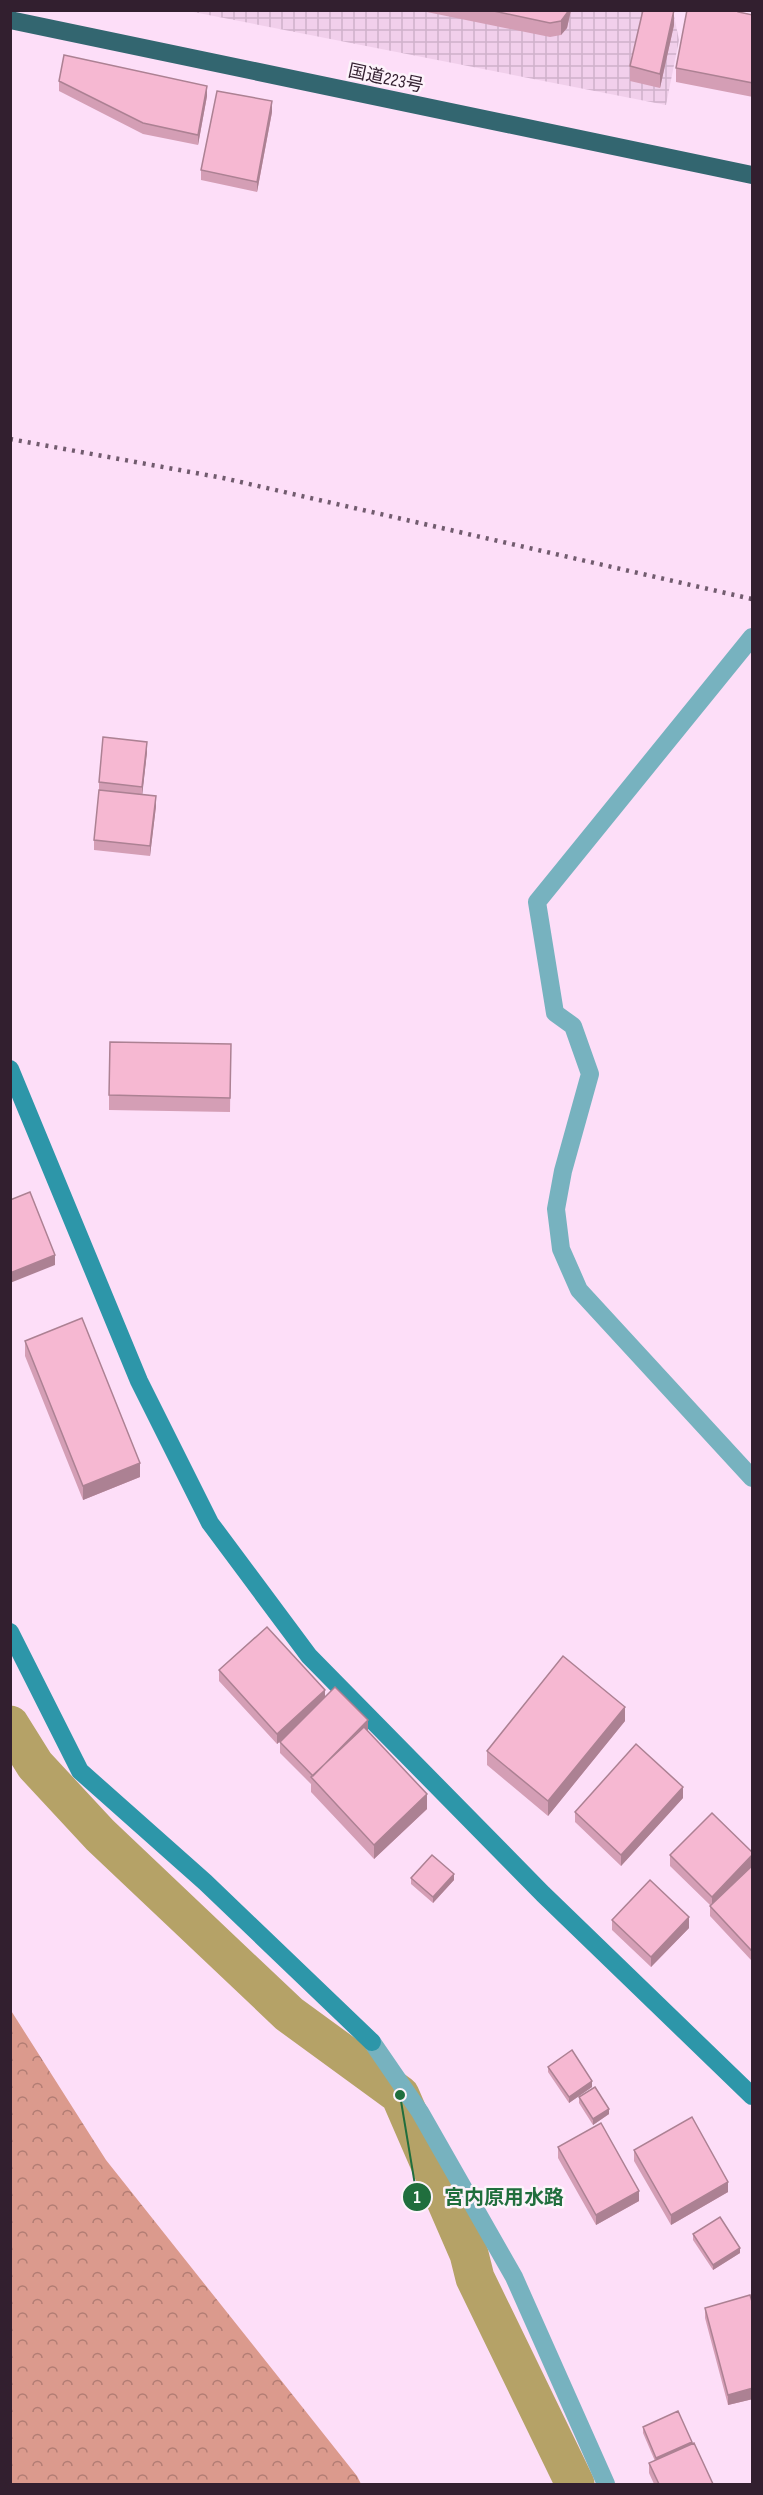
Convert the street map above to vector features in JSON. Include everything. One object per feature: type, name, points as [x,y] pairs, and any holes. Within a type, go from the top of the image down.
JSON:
[{"type":"highway","name":"国道223号","points":[[10,20],[753,176]]},
{"type":"street","points":[[753,637],[537,902],[555,1013],[573,1026],[590,1074],[563,1171],[556,1209],[561,1249],[579,1290],[753,1478]]},
{"type":"street","points":[[10,1069],[139,1381],[210,1523],[309,1656],[543,1894],[753,2096]]},
{"type":"street","points":[[10,1632],[80,1771],[205,1882],[372,2042],[420,2112],[514,2277],[606,2484]]},
{"type":"shaded area","points":[[188,11],[673,11],[679,40],[666,105]]},
{"type":"green space","points":[[10,2009],[106,2160],[357,2476],[361,2484],[11,2484]]},
{"type":"building","points":[[489,10],[568,10],[561,21],[550,23]]},
{"type":"building","points":[[643,10],[674,10],[660,74],[630,66]]},
{"type":"building","points":[[687,10],[738,10],[738,12],[753,15],[753,83],[676,68]]},
{"type":"building","points":[[64,55],[207,86],[198,135],[143,123],[59,81]]},
{"type":"building","points":[[217,91],[272,101],[257,182],[201,170]]},
{"type":"building","points":[[103,737],[147,742],[142,787],[99,782]]},
{"type":"building","points":[[99,790],[156,796],[150,846],[94,840]]},
{"type":"building","points":[[110,1042],[231,1044],[230,1098],[109,1095]]},
{"type":"building","points":[[30,1192],[55,1255],[10,1273],[10,1200]]},
{"type":"building","points":[[82,1318],[140,1463],[83,1486],[25,1341]]},
{"type":"building","points":[[267,1627],[325,1690],[277,1734],[219,1670]]},
{"type":"building","points":[[563,1656],[625,1707],[548,1801],[487,1751]]},
{"type":"building","points":[[335,1687],[368,1720],[313,1776],[280,1742]]},
{"type":"building","points":[[364,1727],[427,1794],[374,1845],[311,1777]]},
{"type":"building","points":[[636,1744],[683,1787],[621,1855],[575,1812]]},
{"type":"building","points":[[712,1813],[753,1854],[712,1897],[670,1855]]},
{"type":"building","points":[[432,1855],[454,1874],[433,1897],[411,1878]]},
{"type":"building","points":[[753,1865],[753,1949],[751,1950],[710,1906]]},
{"type":"building","points":[[650,1880],[689,1917],[651,1957],[612,1920]]},
{"type":"building","points":[[572,2050],[592,2081],[569,2097],[548,2067]]},
{"type":"building","points":[[595,2087],[609,2109],[593,2119],[579,2097]]},
{"type":"building","points":[[692,2117],[728,2182],[671,2215],[634,2150]]},
{"type":"building","points":[[601,2123],[639,2191],[596,2215],[558,2147]]},
{"type":"building","points":[[720,2217],[740,2248],[713,2265],[693,2234]]},
{"type":"building","points":[[750,2295],[753,2305],[753,2388],[728,2395],[705,2308]]},
{"type":"building","points":[[678,2411],[692,2442],[656,2458],[643,2427]]},
{"type":"building","points":[[694,2443],[713,2484],[659,2484],[649,2463]]},
{"type":"waterway","points":[[10,1725],[35,1765],[100,1835],[289,2014],[400,2095],[469,2254],[475,2278],[575,2484]]},
{"type":"railway","points":[[10,439],[223,478],[752,599]]},
{"type":"place","name":"宮内原用水路","points":[[400,2095]]}]
